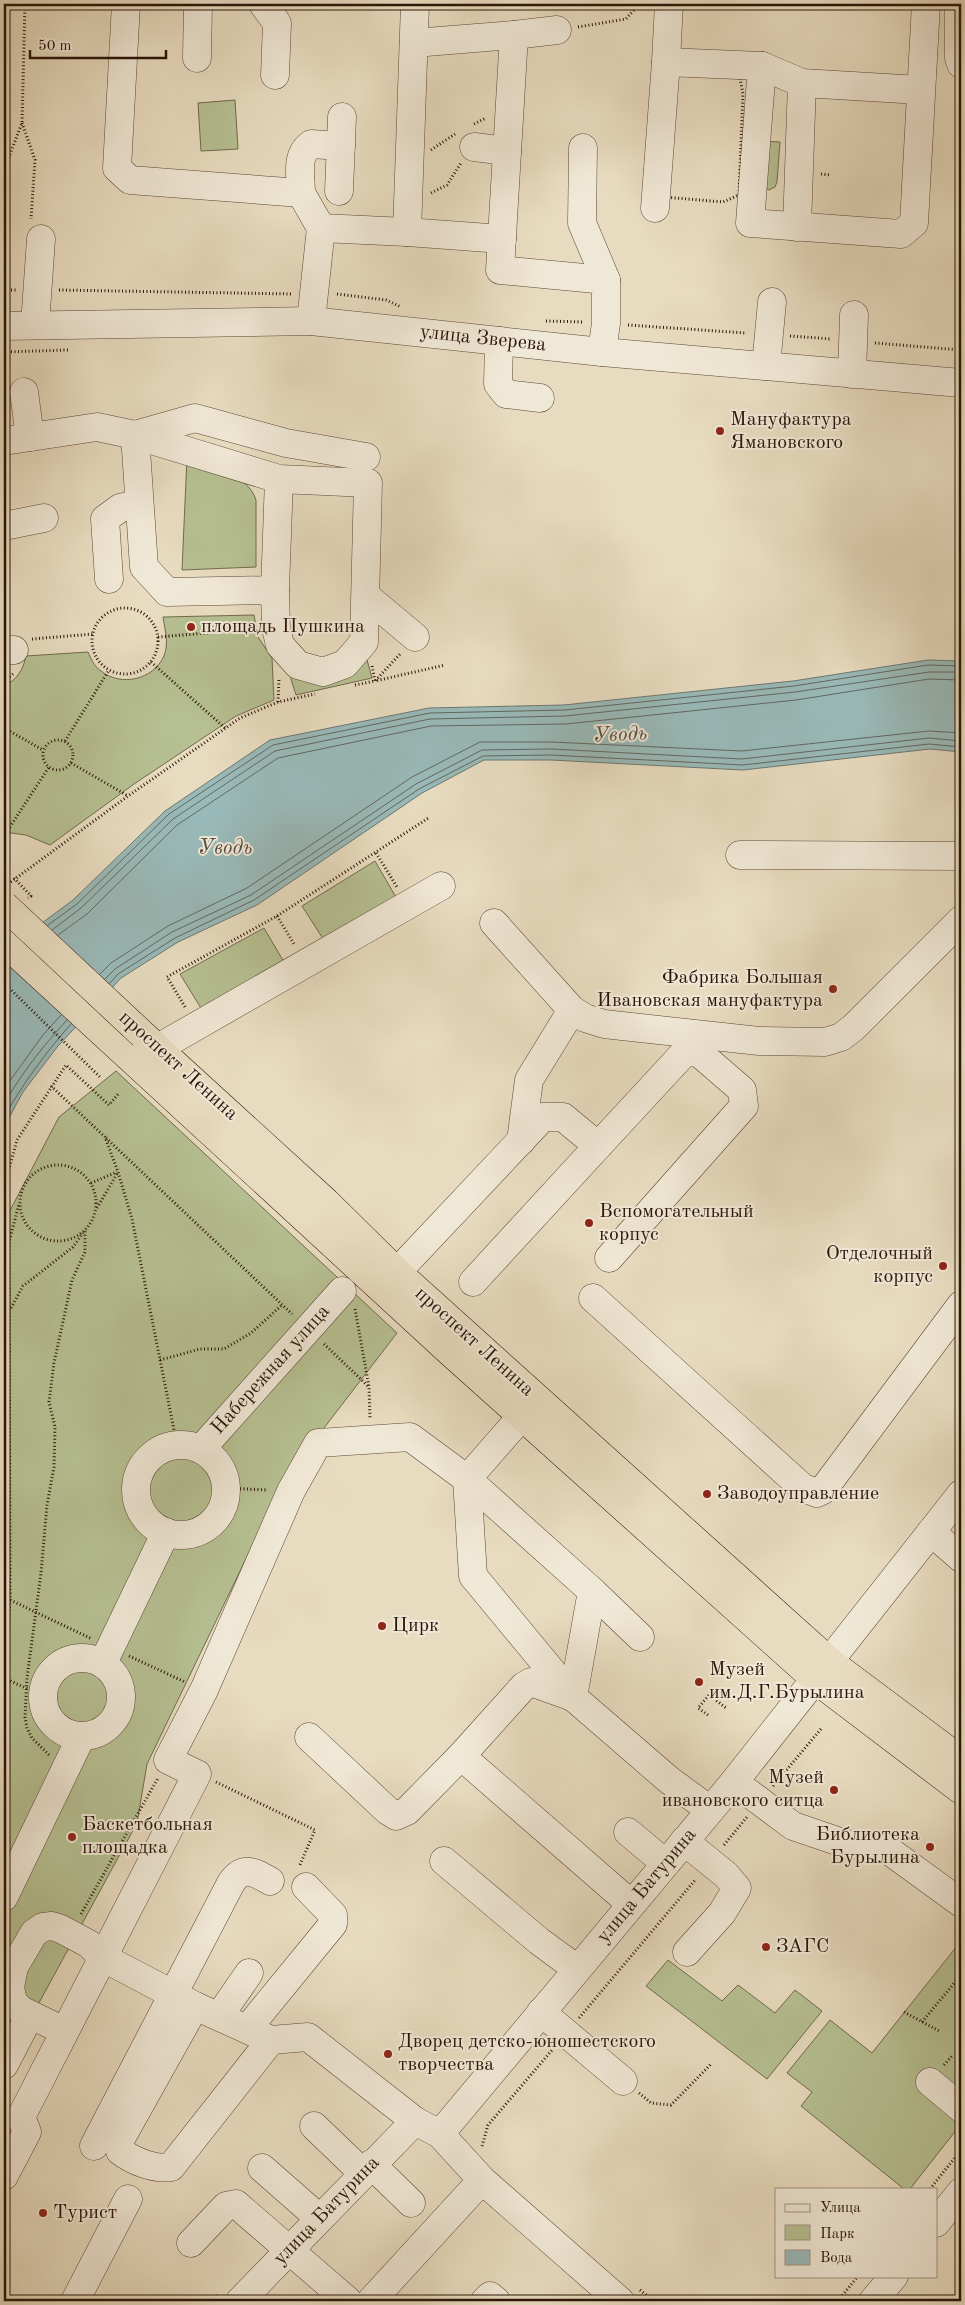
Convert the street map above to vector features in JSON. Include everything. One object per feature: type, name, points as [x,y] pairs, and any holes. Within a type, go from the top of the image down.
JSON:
[{"type":"highway","name":"проспект Ленина","points":[[4,905],[326,1202],[396,1272],[823,1671],[961,1760]]},
{"type":"highway","name":"проспект Ленина","points":[[4,942],[124,1055],[522,1416],[961,1790]]},
{"type":"street","points":[[126,4],[117,168],[130,180],[301,193]]},
{"type":"street","points":[[197,58],[198,4]]},
{"type":"street","points":[[263,4],[277,23],[274,75]]},
{"type":"street","points":[[407,232],[415,4]]},
{"type":"street","points":[[655,208],[669,4]]},
{"type":"street","points":[[762,66],[750,223],[901,234],[914,223],[926,4]]},
{"type":"street","points":[[959,4],[959,58],[961,64]]},
{"type":"street","points":[[414,43],[557,30]]},
{"type":"street","points":[[514,35],[500,270],[606,280]]},
{"type":"street","points":[[666,62],[762,66],[802,83],[920,90]]},
{"type":"street","points":[[796,227],[802,83]]},
{"type":"street","points":[[339,191],[342,117]]},
{"type":"street","points":[[313,308],[321,228],[301,193],[300,156],[311,144],[341,146]]},
{"type":"street","points":[[474,148],[507,151]]},
{"type":"street","points":[[584,148],[582,223],[606,280],[606,323],[602,352]]},
{"type":"street","points":[[321,228],[502,239]]},
{"type":"street","points":[[36,233],[36,325]]},
{"type":"street","points":[[766,366],[772,302]]},
{"type":"street","name":"улица Зверева","points":[[4,326],[313,308],[499,341],[602,352],[961,383]]},
{"type":"street","points":[[852,374],[854,328]]},
{"type":"street","points":[[499,341],[498,384],[506,394],[540,398]]},
{"type":"street","points":[[24,392],[17,439],[97,427],[135,435],[279,479],[368,483],[364,642],[345,664],[323,672],[298,665],[280,645],[276,628],[274,590],[279,479]]},
{"type":"street","points":[[135,435],[195,418],[286,443],[366,457]]},
{"type":"street","points":[[135,435],[138,504],[144,567],[167,592],[274,590]]},
{"type":"street","points":[[109,579],[105,519],[120,508],[138,504]]},
{"type":"street","points":[[4,526],[44,518]]},
{"type":"street","points":[[366,596],[415,637]]},
{"type":"street","points":[[740,855],[961,856]]},
{"type":"street","points":[[151,1042],[441,886]]},
{"type":"street","points":[[494,922],[572,1010],[585,1018],[604,1024],[759,1041],[825,1042],[841,1036],[853,1028],[961,920]]},
{"type":"street","points":[[521,1140],[529,1080],[572,1010]]},
{"type":"street","points":[[473,1282],[684,1053],[698,1052],[742,1090],[745,1098],[744,1106],[609,1258]]},
{"type":"street","points":[[396,1272],[543,1117],[563,1117],[598,1146]]},
{"type":"street","name":"Набережная улица","points":[[197,1451],[314,1335],[348,1297]]},
{"type":"street","points":[[593,1298],[803,1488],[817,1493],[823,1490],[961,1305]]},
{"type":"street","points":[[522,1416],[467,1479],[474,1576],[574,1697],[669,1780],[710,1810]]},
{"type":"street","points":[[4,2176],[27,2132],[12,2112],[64,2031],[197,1774],[168,1760],[204,1690],[291,1491],[318,1443],[410,1437],[467,1479],[592,1591],[640,1637]]},
{"type":"street","points":[[157,1451],[197,1451],[223,1473],[226,1488],[222,1510],[208,1526],[188,1534],[166,1532],[153,1525],[142,1514],[136,1494],[136,1484],[143,1465],[157,1451]]},
{"type":"street","name":"улица Батурина","points":[[440,2134],[734,1782],[961,1494]]},
{"type":"street","points":[[4,1866],[54,1759],[74,1735],[104,1729],[120,1709],[121,1691],[119,1683],[110,1669],[107,1655],[166,1532]]},
{"type":"street","points":[[931,1532],[961,1558]]},
{"type":"street","points":[[574,1697],[592,1591]]},
{"type":"street","points":[[74,1735],[49,1719],[35,1692],[50,1674],[64,1662],[80,1657],[107,1655]]},
{"type":"street","points":[[309,1737],[388,1811],[396,1816],[407,1811],[461,1756],[524,1686],[531,1682],[574,1697]]},
{"type":"street","points":[[4,1897],[74,1735]]},
{"type":"street","points":[[461,1756],[631,1904]]},
{"type":"street","points":[[734,1782],[793,1826],[846,1844],[884,1847],[961,1903]]},
{"type":"street","points":[[628,1832],[665,1863]]},
{"type":"street","points":[[684,1841],[726,1875],[738,1888],[722,1913],[687,1952]]},
{"type":"street","points":[[444,1861],[539,1941],[577,1969]]},
{"type":"street","points":[[270,1881],[252,1871],[236,1875],[196,2005],[119,2142],[120,2151],[126,2156],[160,2169],[171,2167],[333,1924],[334,1915],[301,1880]]},
{"type":"street","points":[[64,2031],[30,2015],[13,2002],[11,1980],[18,1959],[34,1933],[43,1927],[52,1926],[71,1934],[89,1944],[102,1957],[196,2005],[259,2034],[308,2037],[415,2121],[440,2134],[482,2180],[620,2301]]},
{"type":"street","points":[[94,2146],[196,2005],[250,1974]]},
{"type":"street","points":[[541,2012],[623,2081]]},
{"type":"street","points":[[4,2065],[30,2015]]},
{"type":"street","points":[[930,2082],[961,2108]]},
{"type":"street","name":"улица Батурина","points":[[240,2301],[367,2168],[415,2121]]},
{"type":"street","points":[[314,2126],[411,2203]]},
{"type":"street","points":[[262,2168],[319,2218]]},
{"type":"street","points":[[371,2301],[482,2180]]},
{"type":"street","points":[[938,2221],[961,2192]]},
{"type":"street","points":[[75,2301],[128,2199]]},
{"type":"street","points":[[191,2243],[226,2206],[236,2204],[348,2301]]},
{"type":"street","points":[[874,2301],[892,2278]]},
{"type":"street","points":[[484,2301],[490,2296],[496,2301]]},
{"type":"path","points":[[25,4],[22,124],[35,160],[36,233]]},
{"type":"path","points":[[557,30],[626,19],[639,4]]},
{"type":"path","points":[[682,66],[725,68],[735,72],[740,78],[743,94],[739,195],[723,202],[664,196],[657,191],[651,184],[649,173],[654,90],[660,77],[669,69],[682,66]]},
{"type":"path","points":[[4,228],[8,157],[22,124]]},
{"type":"path","points":[[4,290],[37,290],[313,308],[335,294],[386,300],[407,310]]},
{"type":"path","points":[[539,321],[606,323],[769,335],[854,328],[961,350]]},
{"type":"path","points":[[117,608],[139,611],[148,617],[155,626],[158,637],[156,655],[151,662],[142,670],[131,674],[120,674],[109,670],[100,663],[94,653],[93,634],[98,621],[107,613],[117,608]]},
{"type":"path","points":[[158,637],[276,628]]},
{"type":"path","points":[[13,647],[93,634]]},
{"type":"path","points":[[375,681],[415,637]]},
{"type":"path","points":[[151,662],[225,728]]},
{"type":"path","points":[[346,687],[444,665]]},
{"type":"path","points":[[65,742],[109,670]]},
{"type":"path","points":[[31,896],[14,878],[128,796],[240,718],[278,702],[317,694]]},
{"type":"path","points":[[4,728],[43,750]]},
{"type":"path","points":[[55,740],[65,742],[73,753],[70,762],[63,769],[49,767],[43,759],[43,750],[46,745],[55,740]]},
{"type":"path","points":[[70,762],[128,796]]},
{"type":"path","points":[[4,836],[49,767]]},
{"type":"path","points":[[189,1013],[167,977],[277,916],[430,818]]},
{"type":"path","points":[[376,852],[402,894]]},
{"type":"path","points":[[277,916],[295,945]]},
{"type":"path","points":[[4,983],[101,1078]]},
{"type":"path","points":[[4,1187],[17,1140],[66,1065],[109,1105],[119,1093]]},
{"type":"path","points":[[51,1086],[368,1386]]},
{"type":"path","points":[[105,1137],[132,1219],[160,1360],[197,1451]]},
{"type":"path","points":[[4,1764],[9,1600],[11,1309],[9,1242],[19,1204],[28,1180],[48,1166],[72,1167],[83,1174],[91,1183],[96,1195],[96,1208],[93,1220],[73,1247],[23,1286],[11,1309]]},
{"type":"path","points":[[91,1183],[118,1172]]},
{"type":"path","points":[[96,1208],[118,1172]]},
{"type":"path","points":[[19,1204],[28,1227],[38,1235],[49,1240],[62,1241],[74,1238],[85,1230]]},
{"type":"path","points":[[54,1759],[43,1751],[27,1728],[25,1717],[35,1692],[35,1612],[41,1573],[47,1505],[54,1467],[55,1428],[49,1402],[54,1363],[72,1280],[85,1252],[85,1230]]},
{"type":"path","points":[[348,1297],[368,1386],[370,1406]]},
{"type":"path","points":[[160,1360],[200,1349],[224,1348],[251,1333],[282,1304]]},
{"type":"path","points":[[226,1488],[257,1490]]},
{"type":"path","points":[[4,1597],[35,1612],[107,1655],[184,1681]]},
{"type":"path","points":[[6,1679],[35,1692]]},
{"type":"path","points":[[708,1715],[698,1708],[708,1695],[726,1708]]},
{"type":"path","points":[[482,2151],[482,2142],[488,2125],[821,1728]]},
{"type":"path","points":[[71,1934],[168,1760]]},
{"type":"path","points":[[197,1774],[316,1830],[301,1880]]},
{"type":"path","points":[[922,2022],[961,1975]]},
{"type":"path","points":[[904,2012],[941,2032]]},
{"type":"path","points":[[623,2081],[651,2103],[671,2105],[712,2063]]},
{"type":"path","points":[[931,2188],[961,2150]]},
{"type":"path","points":[[838,2301],[856,2278]]},
{"type":"green space","points":[[235,100],[238,149],[201,151],[198,103]]},
{"type":"green space","points":[[763,141],[780,142],[777,182],[775,187],[769,190],[763,187]]},
{"type":"green space","points":[[187,457],[237,477],[252,491],[256,500],[256,567],[182,570]]},
{"type":"green space","points":[[254,615],[258,637],[272,658],[274,700],[236,716],[134,784],[50,845],[26,835],[4,832],[4,686],[19,674],[26,656],[88,652],[96,667],[109,676],[127,680],[136,679],[152,671],[164,656],[166,632],[163,617]]},
{"type":"green space","points":[[366,656],[372,678],[296,695],[287,666]]},
{"type":"green space","points":[[375,861],[400,904],[327,945],[302,906]]},
{"type":"green space","points":[[264,928],[287,967],[204,1013],[180,974]]},
{"type":"green space","points":[[116,1071],[397,1333],[284,1480],[147,1764],[137,1823],[4,2067],[4,1222],[59,1117]]},
{"type":"green space","points":[[961,1941],[961,2124],[911,2188],[903,2188],[801,2106],[812,2092],[787,2073],[830,2020],[872,2053]]},
{"type":"green space","points":[[668,1960],[722,2001],[738,1985],[775,2013],[795,1990],[822,2011],[767,2079],[646,1986]]},
{"type":"water","name":"Уводь","points":[[928,660],[961,661],[961,752],[930,749],[743,770],[551,760],[484,760],[422,793],[257,905],[178,942],[121,978],[58,1046],[23,1092],[4,1127],[4,951],[73,900],[165,811],[270,740],[429,708],[564,705],[793,681]]},
{"type":"place","name":"Мануфактура Ямановского","points":[[720,431]]},
{"type":"place","name":"площадь Пушкина","points":[[191,627]]},
{"type":"place","name":"Фабрика Большая Ивановская мануфактура","points":[[833,989]]},
{"type":"place","name":"Вспомогательный корпус","points":[[589,1223]]},
{"type":"place","name":"Отделочный корпус","points":[[943,1266]]},
{"type":"place","name":"Заводоуправление","points":[[707,1494]]},
{"type":"place","name":"Цирк","points":[[382,1626]]},
{"type":"place","name":"Музей им.Д.Г.Бурылина","points":[[699,1682]]},
{"type":"place","name":"Музей ивановского ситца","points":[[834,1790]]},
{"type":"place","name":"Баскетбольная площадка","points":[[72,1837]]},
{"type":"place","name":"Библиотека Бурылина","points":[[930,1847]]},
{"type":"place","name":"ЗАГС","points":[[766,1947]]},
{"type":"place","name":"Дворец детско-юношестского творчества","points":[[388,2054]]},
{"type":"place","name":"Турист","points":[[43,2213]]}]
